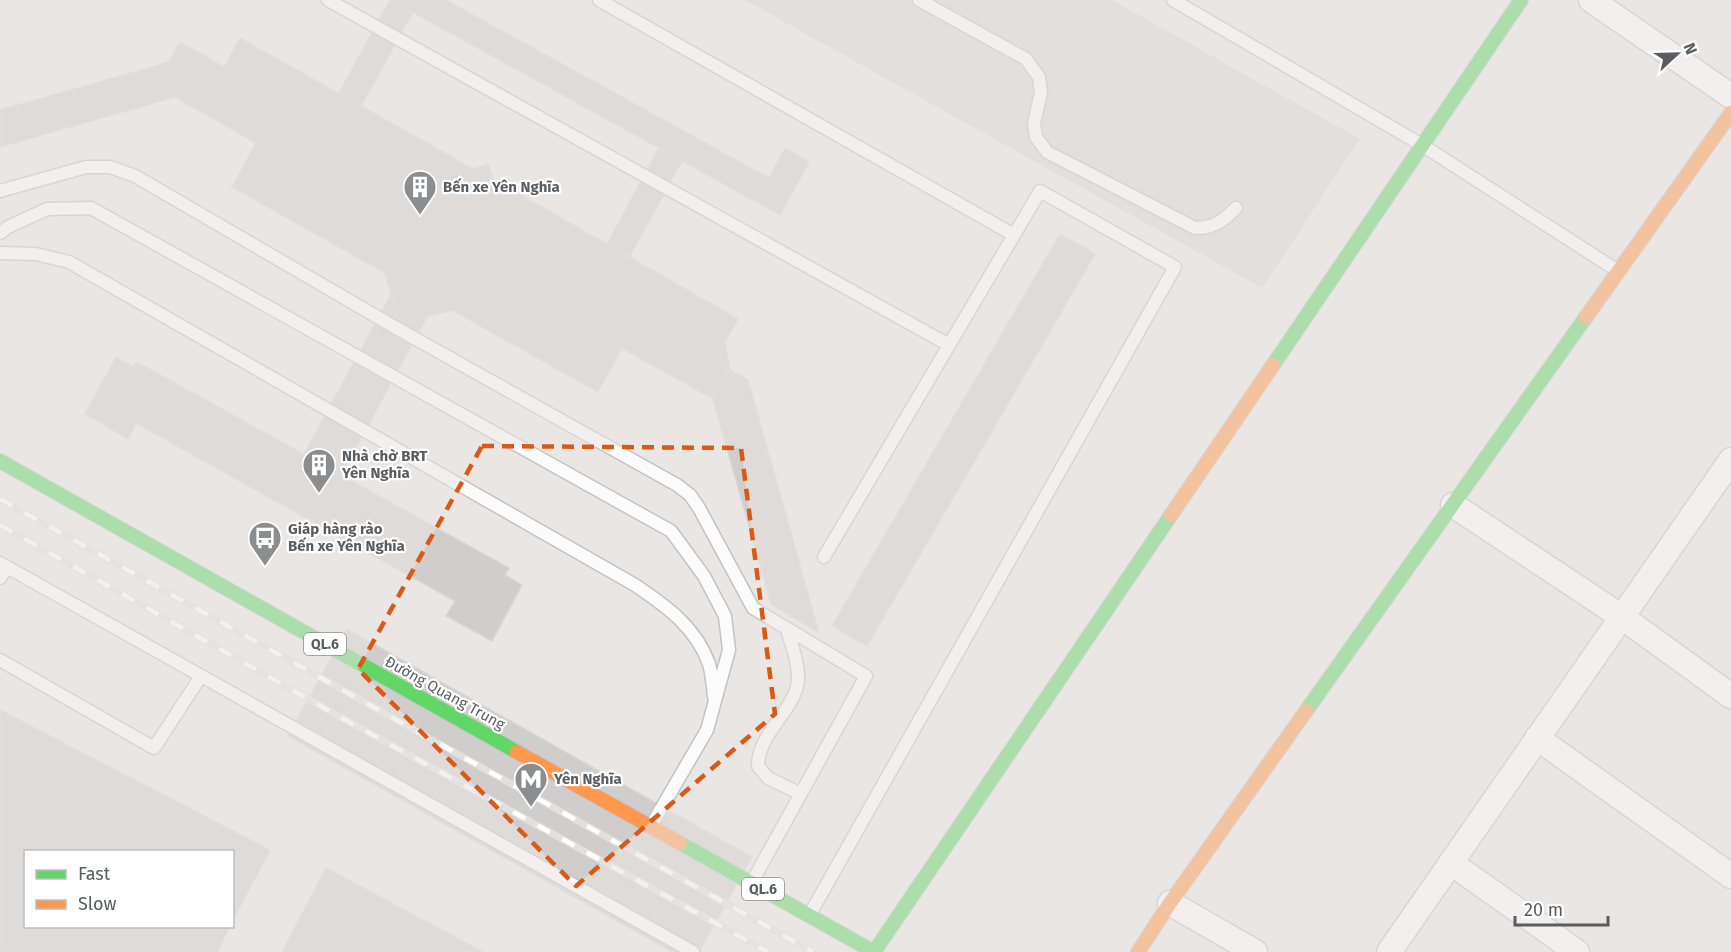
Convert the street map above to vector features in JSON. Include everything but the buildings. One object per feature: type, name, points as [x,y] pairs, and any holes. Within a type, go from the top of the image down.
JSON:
[{"type":"main road","points":[[874,952],[1521,0]]},
{"type":"main road","points":[[1138,952],[1170,903],[1731,113]]},
{"type":"main road","name":"Đường Quang Trung","points":[[0,460],[874,952]]},
{"type":"street","points":[[1591,0],[1731,96]]},
{"type":"street","points":[[1389,952],[1731,460]]},
{"type":"street","points":[[1453,505],[1622,617],[1731,696]]},
{"type":"street","points":[[1537,738],[1731,876]]},
{"type":"street","points":[[1451,863],[1577,952]]},
{"type":"street","points":[[1170,903],[1255,952]]},
{"type":"lane","points":[[328,0],[949,345]]},
{"type":"lane","points":[[599,0],[1014,235]]},
{"type":"lane","points":[[919,0],[1026,59],[1039,77],[1041,93],[1034,123],[1036,136],[1047,152],[1195,228],[1216,225],[1236,208]]},
{"type":"lane","points":[[1173,0],[1422,145],[1619,272]]},
{"type":"lane","points":[[0,191],[86,167],[110,167],[135,176],[407,334],[677,485],[690,495],[753,608],[866,676],[752,883]]},
{"type":"lane","points":[[809,915],[1174,267],[1040,191],[824,557]]},
{"type":"lane","points":[[0,233],[47,209],[91,208],[671,531],[704,576],[725,616],[729,650],[707,730],[650,827]]},
{"type":"lane","points":[[0,254],[36,254],[69,262],[635,585],[669,608],[693,633],[709,665],[716,703]]},
{"type":"lane","points":[[0,578],[4,565],[693,952]]},
{"type":"lane","points":[[787,630],[798,670],[798,684],[785,710],[763,743],[758,755],[758,766],[768,778],[801,794]]},
{"type":"lane","points":[[0,660],[154,748],[201,676]]},
{"type":"highlighted area","points":[[482,446],[741,448],[775,714],[576,886],[358,669]]},
{"type":"shaded area","points":[[745,0],[1112,0],[1360,139],[1262,288]]},
{"type":"railway","points":[[0,499],[813,952]]},
{"type":"railway","points":[[0,525],[342,718],[768,952]]},
{"type":"traffic: fast","points":[[1273,365],[1521,0]]},
{"type":"traffic: fast","points":[[1306,711],[1586,317]]},
{"type":"traffic: fast","points":[[0,461],[517,752]]},
{"type":"traffic: fast","points":[[874,952],[1171,515]]},
{"type":"traffic: fast","points":[[680,843],[874,952]]},
{"type":"traffic: slow","points":[[1586,317],[1731,113]]},
{"type":"traffic: slow","points":[[1171,515],[1273,365]]},
{"type":"traffic: slow","points":[[1138,952],[1306,711]]},
{"type":"traffic: slow","points":[[517,752],[680,843]]},
{"type":"place","name":"Bến xe Yên Nghĩa","points":[[420,216]]},
{"type":"place","name":"Nhà chờ BRT Yên Nghĩa","points":[[319,494]]},
{"type":"place","name":"Giáp hàng rào Bến xe Yên Nghĩa","points":[[265,567]]},
{"type":"place","name":"Yên Nghĩa","points":[[531,808]]}]
